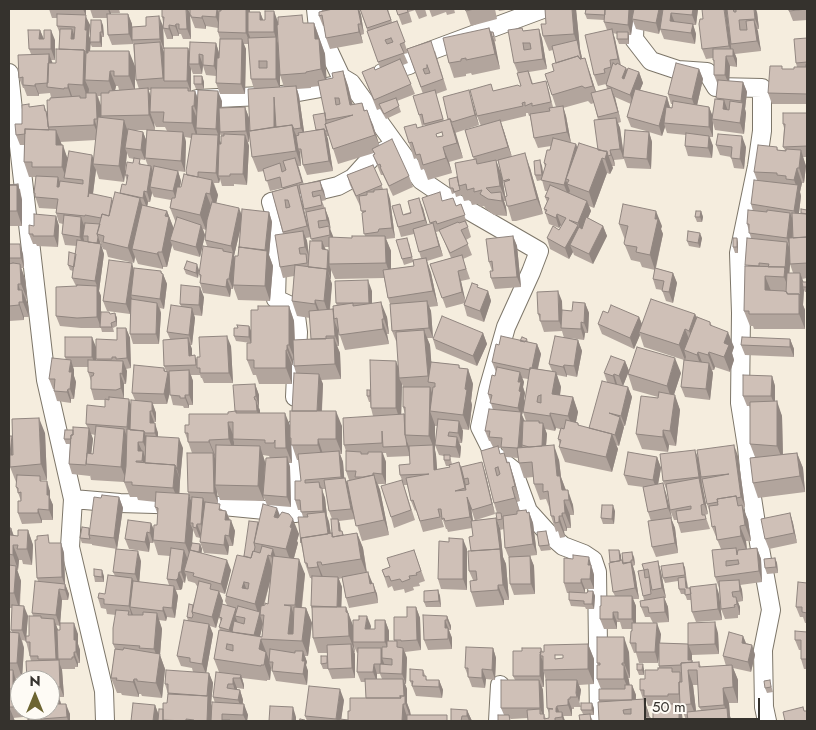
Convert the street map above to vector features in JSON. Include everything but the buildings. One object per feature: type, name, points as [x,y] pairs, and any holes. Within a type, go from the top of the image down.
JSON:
[{"type":"street","points":[[316,9],[318,28],[341,77],[351,83],[421,180],[449,199],[539,251],[506,327],[488,390],[480,428],[494,455],[513,470],[528,511],[563,546],[584,554],[593,560],[597,572],[599,721]]},
{"type":"street","points":[[184,100],[282,95],[351,83],[409,65],[411,58],[543,9]]},
{"type":"street","points":[[634,9],[634,39],[651,61],[678,70],[707,72],[716,87],[762,88],[762,131],[748,217],[739,253],[741,313],[740,403],[757,535],[771,610],[763,650],[764,707],[768,721]]},
{"type":"street","points":[[9,72],[14,147],[46,380],[73,499],[70,547],[104,691],[105,721]]},
{"type":"street","points":[[13,110],[32,110]]},
{"type":"street","points":[[73,499],[120,503],[223,506],[296,513],[294,432],[298,332],[295,308],[276,299],[278,225],[271,202],[338,186],[353,178],[372,156],[395,144]]},
{"type":"street","points":[[52,544],[70,547]]},
{"type":"street","points":[[498,721],[500,685]]}]
